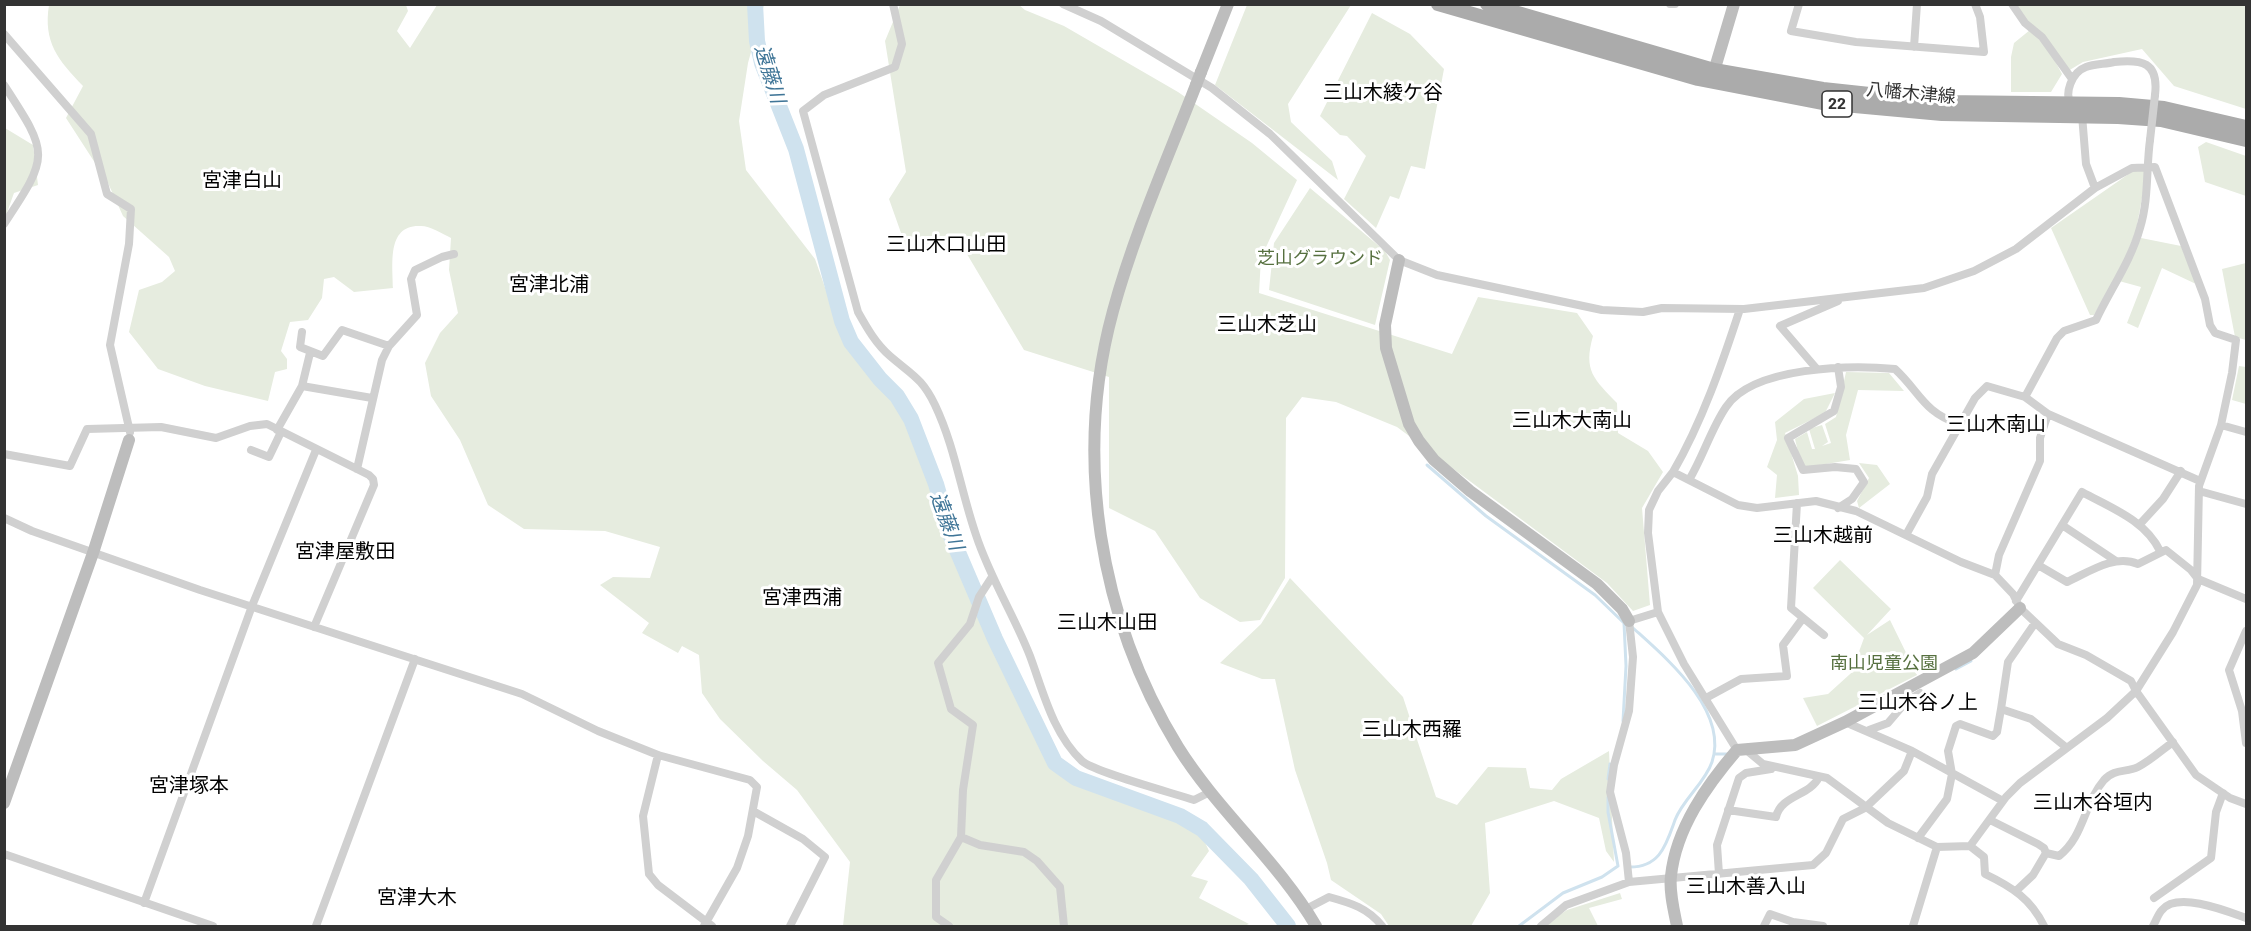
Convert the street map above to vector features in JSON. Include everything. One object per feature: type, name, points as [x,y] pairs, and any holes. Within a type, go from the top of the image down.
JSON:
[{"type":"main road","name":"八幡木津線","points":[[1438,4],[1821,103],[1993,116],[2083,116],[2162,120],[2247,140]]},
{"type":"main road","name":"八幡木津線","points":[[1486,4],[1713,76],[1889,98],[2002,104],[2164,108],[2247,127]]},
{"type":"street","points":[[893,4],[902,44],[895,67],[824,95],[803,111],[858,312],[872,337],[889,355],[923,382],[928,391],[956,458],[970,517],[992,577],[1019,631],[1054,721],[1083,762],[1194,800],[1210,792]]},
{"type":"street","points":[[1063,4],[1101,21],[1212,88],[1270,134],[1399,260],[1437,275],[1602,310],[1643,312],[1662,308],[1740,309],[1924,288],[1974,271],[2016,249],[2095,188],[2132,168],[2155,168],[2205,299],[2210,325],[2215,333],[2236,340],[2232,374],[2221,425],[2199,486],[2198,579],[2173,632],[2136,691],[2107,718],[2020,783],[2003,801],[1970,846]]},
{"type":"street","points":[[1228,4],[1124,273],[1112,313],[1101,363],[1094,455],[1100,535],[1114,597],[1127,640],[1159,713],[1210,792],[1279,873],[1316,927]]},
{"type":"street","points":[[1670,4],[1675,4]]},
{"type":"street","points":[[1713,76],[1734,4]]},
{"type":"street","points":[[1799,4],[1791,31],[1914,47],[1984,52],[1980,16],[1974,4]]},
{"type":"street","points":[[1914,47],[1917,4]]},
{"type":"street","points":[[2012,4],[2025,23],[2042,37],[2072,79],[2070,104],[2083,116],[2086,164],[2095,188]]},
{"type":"street","points":[[4,34],[91,134],[106,194],[130,209],[129,244],[110,345],[130,434],[93,553],[4,803]]},
{"type":"street","points":[[2025,397],[2057,338],[2064,331],[2096,321],[2127,262],[2141,227],[2148,180],[2147,167],[2157,83],[2152,69],[2138,60],[2084,67],[2072,79]]},
{"type":"street","points":[[4,85],[32,130],[39,157],[37,171],[29,187],[4,224]]},
{"type":"street","points":[[357,469],[372,398],[389,346],[417,315],[411,279],[415,270],[454,254]]},
{"type":"street","points":[[1399,260],[1385,325],[1386,348],[1409,424],[1419,441],[1434,460],[1470,491],[1597,584],[1622,609],[1629,621],[1633,657],[1629,711],[1614,765],[1610,792],[1626,853],[1629,882]]},
{"type":"street","points":[[1816,368],[1780,326],[1847,297]]},
{"type":"street","points":[[1740,309],[1725,356],[1685,451],[1673,472],[1658,491],[1649,510],[1648,533],[1658,612],[1683,664],[1740,749],[1763,764],[1827,778],[1865,808],[1937,847],[1970,846],[1984,857],[1985,874],[2017,890],[2035,908],[2044,927]]},
{"type":"street","points":[[302,332],[300,347],[310,353],[323,356],[342,330],[389,346]]},
{"type":"street","points":[[251,450],[269,457],[279,431],[302,386],[310,353]]},
{"type":"street","points":[[1838,367],[1841,387],[1834,411],[1788,438],[1803,470],[1835,467],[1856,470],[1864,482],[1852,499],[1838,508]]},
{"type":"street","points":[[1689,480],[1727,405],[1748,389],[1773,379],[1816,368],[1895,369],[1927,408],[1942,419],[1959,424]]},
{"type":"street","points":[[302,386],[372,398]]},
{"type":"street","points":[[1906,535],[1927,497],[1932,474],[1951,445],[1959,424],[1975,399],[1987,386],[2025,397],[2048,414],[2181,471],[2199,486],[2247,504]]},
{"type":"street","points":[[1995,575],[1999,555],[2040,461],[2040,438],[2048,414]]},
{"type":"street","points":[[4,454],[70,466],[87,429],[130,434],[161,427],[216,438],[250,426],[267,424],[357,469],[373,479],[374,485],[314,627]]},
{"type":"street","points":[[2221,425],[2247,432]]},
{"type":"street","points":[[144,903],[252,606],[315,450]]},
{"type":"street","points":[[2140,524],[2163,499],[2181,471]]},
{"type":"street","points":[[1673,472],[1738,505],[1757,508],[1816,501],[1856,511],[1961,562],[1995,575],[2018,605],[2058,644],[2086,655],[2131,681],[2196,775],[2223,793],[2247,804]]},
{"type":"street","points":[[1677,927],[1670,878],[1680,835],[1708,788],[1740,749],[1795,745],[1845,722],[1973,653],[2018,605],[2038,565],[2082,492],[2140,524],[2154,539],[2160,551]]},
{"type":"street","points":[[1797,503],[1791,608],[1824,635]]},
{"type":"street","points":[[4,518],[32,531],[93,553],[522,694],[658,755],[750,780],[758,788],[748,836],[737,867],[708,925],[658,885],[649,874],[643,816],[658,755]]},
{"type":"street","points":[[2062,525],[2116,561]]},
{"type":"street","points":[[2038,565],[2067,582],[2116,561],[2126,559],[2138,564],[2166,550],[2191,570],[2198,579],[2247,599]]},
{"type":"street","points":[[949,927],[936,917],[936,880],[961,837],[963,790],[973,725],[951,709],[938,663],[970,624],[979,597],[992,577]]},
{"type":"street","points":[[1629,621],[1658,612]]},
{"type":"street","points":[[1706,698],[1741,679],[1787,676],[1783,645],[1803,618]]},
{"type":"street","points":[[1918,838],[1947,799],[1952,773],[1948,751],[1956,726],[1960,724],[1993,736],[2001,709],[2008,662],[2035,623]]},
{"type":"street","points":[[2246,633],[2229,670],[2242,711],[2247,743]]},
{"type":"street","points":[[316,927],[415,658]]},
{"type":"street","points":[[1869,730],[1888,723],[1906,702],[1920,693]]},
{"type":"street","points":[[2001,709],[2031,719],[2067,748]]},
{"type":"street","points":[[1845,722],[1869,730],[1912,751],[2003,801]]},
{"type":"street","points":[[2046,853],[2059,856],[2066,851],[2080,830],[2092,794],[2106,778],[2115,771],[2137,768],[2173,742]]},
{"type":"street","points":[[1541,927],[1566,905],[1629,882],[1813,866],[1826,853],[1843,819],[1865,808],[1904,771],[1912,751]]},
{"type":"street","points":[[1719,874],[1717,845],[1739,778],[1746,773],[1778,768]]},
{"type":"street","points":[[1728,810],[1776,817],[1781,805],[1815,786],[1819,777]]},
{"type":"street","points":[[2154,898],[2211,858],[2216,812],[2223,793]]},
{"type":"street","points":[[753,811],[803,839],[825,857],[790,927]]},
{"type":"street","points":[[1990,820],[2038,844],[2044,848],[2046,853]]},
{"type":"street","points":[[961,837],[980,845],[1024,852],[1037,861],[1060,887],[1064,927]]},
{"type":"street","points":[[1913,927],[1937,847]]},
{"type":"street","points":[[2017,890],[2033,875],[2046,853]]},
{"type":"street","points":[[4,854],[213,927]]},
{"type":"street","points":[[1305,909],[1329,897],[1354,904],[1373,915],[1383,927]]},
{"type":"street","points":[[2153,927],[2163,909],[2177,901],[2223,909],[2247,918]]},
{"type":"street","points":[[1764,927],[1770,914],[1793,922],[1823,927]]},
{"type":"green space","points":[[49,5],[406,5],[408,11],[397,31],[410,48],[437,5],[764,5],[748,63],[739,121],[746,170],[815,259],[846,347],[893,398],[907,421],[927,472],[952,553],[990,642],[1050,763],[1077,782],[1179,820],[1202,836],[1209,851],[1191,876],[1208,881],[1199,898],[1249,924],[1244,926],[843,926],[850,862],[797,790],[720,719],[702,693],[699,655],[682,646],[678,653],[642,633],[649,623],[600,585],[613,577],[650,578],[660,547],[605,531],[524,529],[488,505],[460,440],[431,396],[425,363],[440,333],[458,313],[449,270],[451,238],[425,226],[410,227],[402,232],[394,248],[393,288],[354,292],[334,277],[324,279],[322,298],[308,320],[290,322],[281,351],[287,359],[287,369],[275,372],[268,401],[205,386],[158,369],[129,332],[139,290],[162,282],[175,271],[169,257],[123,216],[108,183],[66,118],[83,86],[66,68],[54,50],[48,30]]},
{"type":"green space","points":[[900,5],[1019,5],[1025,10],[1064,26],[1178,92],[1252,143],[1297,180],[1261,258],[1259,293],[1452,354],[1478,297],[1577,313],[1593,336],[1589,358],[1593,374],[1617,403],[1618,433],[1648,451],[1663,472],[1642,508],[1650,605],[1633,611],[1607,583],[1397,427],[1336,402],[1302,397],[1286,418],[1285,578],[1260,620],[1240,622],[1200,598],[1155,531],[1109,508],[1109,377],[1024,350],[958,239],[906,247],[889,199],[906,172],[885,41]]},
{"type":"green space","points":[[1247,5],[1351,5],[1288,104],[1291,122],[1332,161],[1338,180],[1215,85]]},
{"type":"green space","points":[[2015,5],[2246,5],[2246,109],[2174,86],[2142,49],[2083,62],[2068,71]]},
{"type":"green space","points":[[1372,13],[1410,34],[1444,69],[1425,169],[1411,166],[1399,199],[1390,196],[1376,228],[1344,199],[1366,156],[1347,136],[1340,135],[1320,116]]},
{"type":"green space","points":[[2030,30],[2049,50],[2062,74],[2051,92],[2011,92],[2011,57],[2014,43]]},
{"type":"green space","points":[[5,128],[33,145],[38,185],[14,193],[5,218]]},
{"type":"green space","points":[[2206,142],[2246,156],[2246,196],[2205,182],[2198,147]]},
{"type":"green space","points":[[2147,170],[2136,231],[2123,263],[2094,315],[2090,315],[2051,228],[2133,171]]},
{"type":"green space","name":"芝山グラウンド","points":[[1310,188],[1385,251],[1390,260],[1375,325],[1269,290],[1274,243]]},
{"type":"green space","points":[[2141,238],[2181,246],[2196,284],[2162,268],[2138,328],[2127,323],[2141,287],[2119,281]]},
{"type":"green space","points":[[2246,263],[2246,340],[2235,337],[2222,269]]},
{"type":"green space","points":[[2239,366],[2246,367],[2246,404],[2232,400]]},
{"type":"green space","points":[[1846,372],[1889,373],[1904,391],[1858,390],[1846,435],[1850,460],[1802,468],[1795,439],[1807,432],[1812,449],[1815,449],[1809,429],[1822,425],[1828,442],[1822,446],[1831,443],[1825,424],[1836,417]]},
{"type":"green space","points":[[1835,393],[1825,413],[1785,433],[1798,476],[1799,495],[1775,498],[1777,475],[1767,467],[1777,440],[1775,422],[1804,399]]},
{"type":"green space","points":[[1859,463],[1877,465],[1890,484],[1859,508],[1857,501],[1869,478]]},
{"type":"green space","name":"南山児童公園","points":[[1840,560],[1891,609],[1867,635],[1890,620],[1917,675],[1817,726],[1803,698],[1828,694],[1860,665],[1857,657],[1864,638],[1813,588]]},
{"type":"green space","points":[[1290,578],[1403,697],[1436,797],[1457,805],[1488,767],[1526,768],[1530,788],[1552,790],[1561,779],[1609,751],[1614,862],[1606,851],[1599,818],[1554,801],[1485,823],[1490,893],[1471,926],[1389,926],[1381,914],[1331,880],[1295,770],[1275,679],[1262,679],[1220,663],[1261,624]]},
{"type":"green space","points":[[1620,893],[1622,899],[1589,908],[1598,926],[1543,926],[1567,910]]},
{"type":"waterway","name":"遠藤川","points":[[755,4],[757,41],[762,63],[796,149],[842,321],[851,342],[880,379],[897,396],[911,419],[936,484],[951,536],[995,639],[1055,763],[1076,778],[1180,816],[1202,829],[1251,879],[1288,926]]},
{"type":"waterway","points":[[1427,465],[1486,516],[1595,595],[1624,623],[1626,666],[1623,721]]},
{"type":"waterway","points":[[1628,867],[1648,864],[1665,846],[1683,805],[1709,770],[1715,743],[1711,723],[1691,687],[1677,670],[1632,627]]},
{"type":"waterway","points":[[1956,669],[1971,661]]},
{"type":"waterway","points":[[1714,754],[1729,754]]},
{"type":"waterway","points":[[1608,779],[1610,764]]},
{"type":"waterway","points":[[1608,797],[1608,812],[1618,866]]},
{"type":"waterway","points":[[1519,926],[1563,893],[1602,877],[1618,866]]},
{"type":"district","name":"三山木綾ケ谷","points":[[1383,92]]},
{"type":"district","name":"宮津白山","points":[[242,180]]},
{"type":"district","name":"三山木口山田","points":[[946,244]]},
{"type":"district","name":"宮津北浦","points":[[549,284]]},
{"type":"district","name":"三山木芝山","points":[[1267,324]]},
{"type":"district","name":"三山木大南山","points":[[1572,420]]},
{"type":"district","name":"三山木南山","points":[[1996,424]]},
{"type":"district","name":"三山木越前","points":[[1823,535]]},
{"type":"district","name":"宮津屋敷田","points":[[345,551]]},
{"type":"district","name":"宮津西浦","points":[[802,597]]},
{"type":"district","name":"三山木山田","points":[[1107,622]]},
{"type":"district","name":"三山木谷ノ上","points":[[1918,702]]},
{"type":"district","name":"三山木西羅","points":[[1412,729]]},
{"type":"district","name":"宮津塚本","points":[[189,785]]},
{"type":"district","name":"三山木谷垣内","points":[[2093,802]]},
{"type":"district","name":"三山木善入山","points":[[1746,886]]},
{"type":"district","name":"宮津大木","points":[[417,897]]}]
